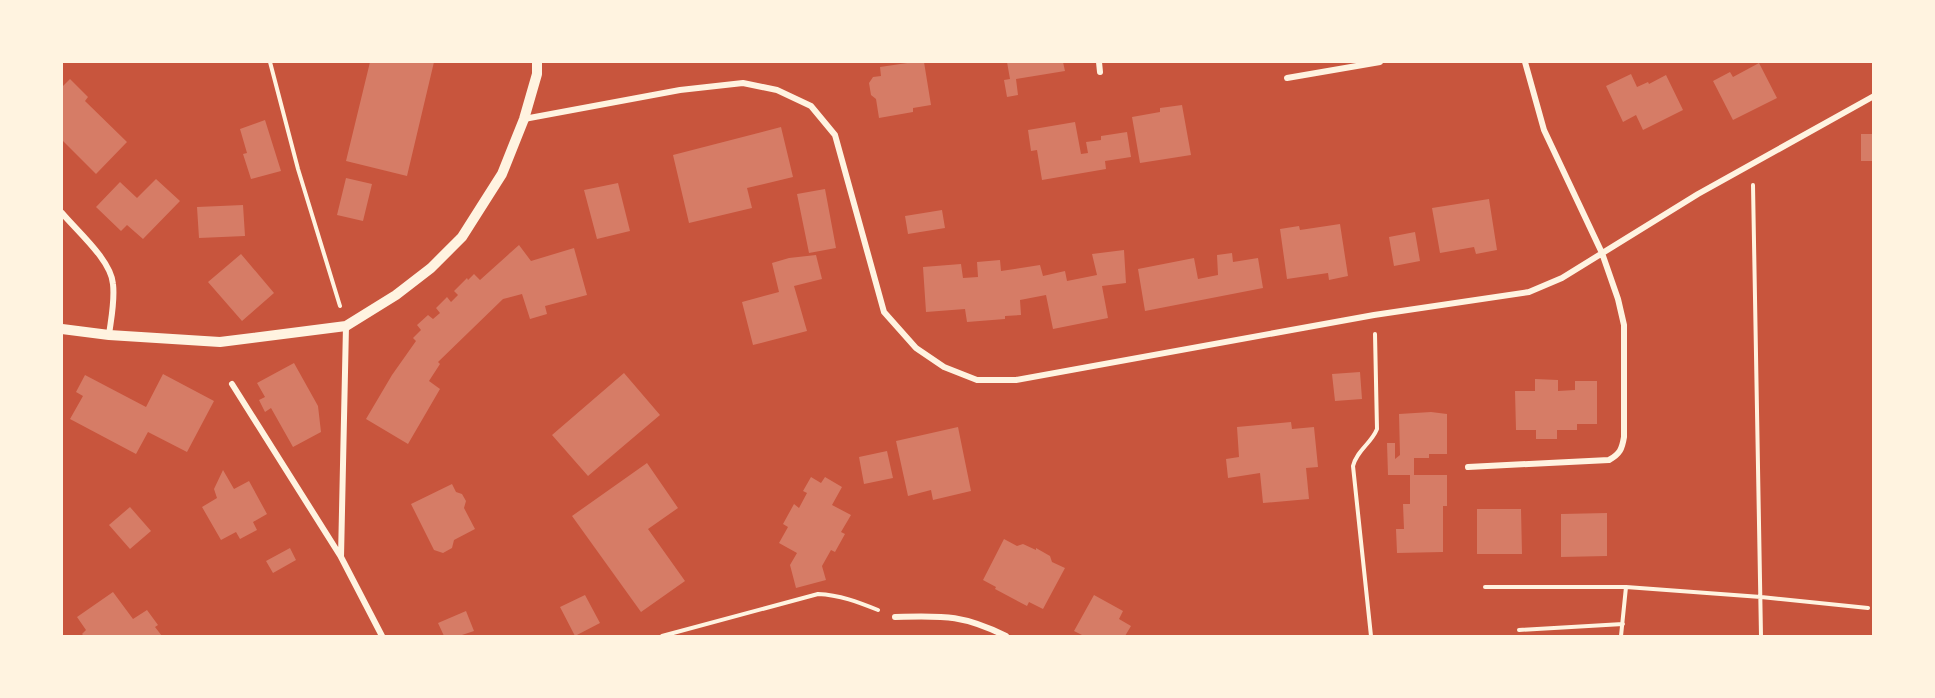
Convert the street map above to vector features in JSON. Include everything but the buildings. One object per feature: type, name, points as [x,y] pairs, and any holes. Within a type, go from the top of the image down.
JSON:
[{"type":"street","points":[[62,329],[109,335],[220,342],[346,326],[396,295],[431,268],[462,237],[502,174],[524,119],[537,74],[537,62]]},
{"type":"street","points":[[1099,62],[1100,72]]},
{"type":"street","points":[[1287,78],[1380,62]]},
{"type":"street","points":[[1468,467],[1609,460],[1623,449],[1624,325],[1618,299],[1602,253],[1548,139],[1525,62]]},
{"type":"street","points":[[524,119],[680,90],[742,83],[777,90],[811,106],[836,135],[884,312],[916,348],[931,359],[960,374],[977,380],[1016,380],[1374,315],[1529,292],[1554,282],[1753,163],[1874,96]]},
{"type":"street","points":[[62,213],[105,261],[113,282],[113,306],[109,335]]},
{"type":"street","points":[[341,557],[346,326]]},
{"type":"street","points":[[232,384],[341,557],[382,636]]},
{"type":"street","points":[[895,617],[958,618],[984,625],[1006,636]]},
{"type":"path","points":[[270,62],[298,169],[346,326]]},
{"type":"path","points":[[1753,163],[1761,636]]},
{"type":"path","points":[[1371,636],[1353,466],[1357,453],[1374,436],[1377,429],[1374,315]]},
{"type":"path","points":[[1485,586],[1626,587],[1868,608]]},
{"type":"path","points":[[1621,636],[1626,587]]},
{"type":"path","points":[[662,636],[818,594],[854,600],[895,617]]},
{"type":"path","points":[[1519,630],[1623,624]]}]
